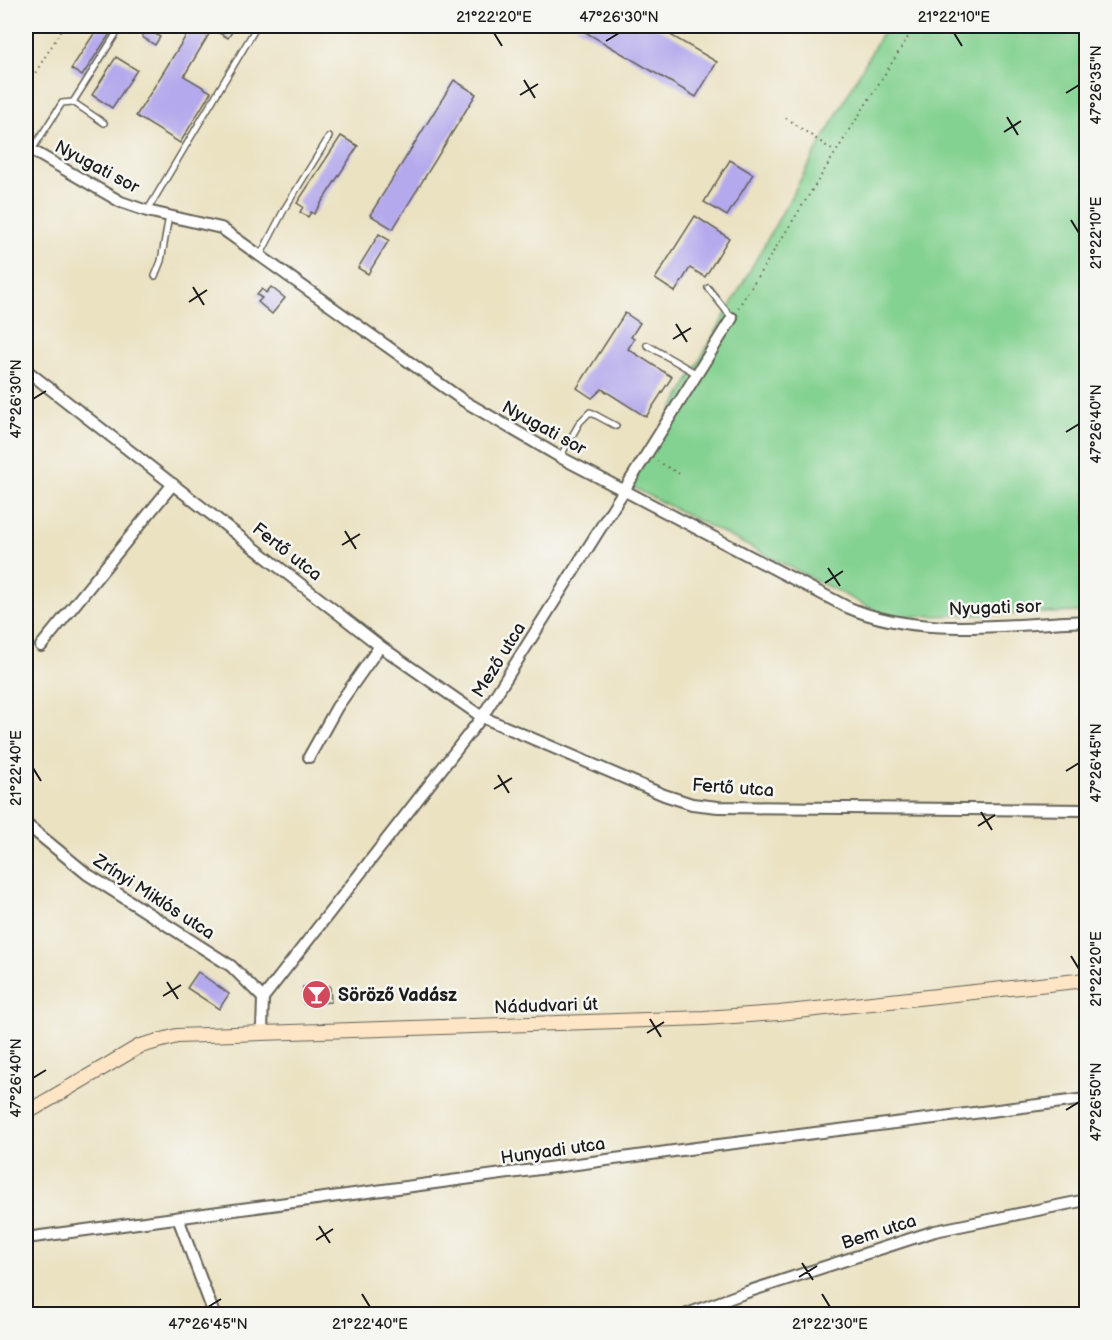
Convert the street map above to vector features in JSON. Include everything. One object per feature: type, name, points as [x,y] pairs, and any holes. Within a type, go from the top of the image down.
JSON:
[{"type":"main road","name":"Nádudvari út","points":[[26,1113],[149,1043],[177,1035],[704,1018],[800,1011],[1086,980]]},
{"type":"street","name":"Nyugati sor","points":[[29,149],[121,202],[147,211],[221,228],[261,254],[464,401],[560,457],[847,607],[888,622],[938,627],[1086,621]]},
{"type":"street","name":"Mező utca","points":[[263,998],[482,717],[732,318]]},
{"type":"street","name":"Fertő utca","points":[[26,370],[380,646],[482,717],[632,782],[692,804],[718,807],[1086,810]]},
{"type":"street","points":[[42,646],[173,484]]},
{"type":"street","points":[[309,758],[337,707],[380,646]]},
{"type":"street","name":"Zrínyi Miklós utca","points":[[26,824],[87,874],[231,966],[263,998]]},
{"type":"street","points":[[262,1031],[263,998]]},
{"type":"street","name":"Hunyadi utca","points":[[26,1238],[699,1148],[1086,1100]]},
{"type":"street","name":"Bem utca","points":[[687,1314],[747,1292],[934,1232],[1086,1200]]},
{"type":"street","points":[[178,1218],[214,1314]]},
{"type":"lane","points":[[73,102],[121,26]]},
{"type":"lane","points":[[147,211],[257,26]]},
{"type":"lane","points":[[29,149],[54,111],[62,103],[73,102],[104,123]]},
{"type":"lane","points":[[261,254],[285,208],[329,137]]},
{"type":"lane","points":[[155,276],[161,261],[169,216]]},
{"type":"lane","points":[[708,288],[732,318]]},
{"type":"lane","points":[[647,345],[697,374]]},
{"type":"lane","points":[[560,457],[580,422],[590,411],[616,426]]},
{"type":"path","points":[[26,88],[64,26]]},
{"type":"path","points":[[732,318],[915,26]]},
{"type":"path","points":[[786,118],[835,152]]},
{"type":"path","points":[[647,456],[683,476]]},
{"type":"green space","points":[[886,26],[1086,26],[1086,612],[888,617],[630,486]]},
{"type":"building","points":[[99,26],[115,26],[82,76],[71,69]]},
{"type":"building","points":[[192,26],[236,26],[228,38],[212,29],[184,76],[211,92],[180,143],[136,116]]},
{"type":"building","points":[[575,26],[655,26],[717,62],[696,97]]},
{"type":"building","points":[[147,29],[160,37],[155,45],[142,37]]},
{"type":"building","points":[[116,57],[137,70],[112,108],[92,95]]},
{"type":"building","points":[[454,80],[476,94],[393,229],[370,215]]},
{"type":"building","points":[[341,136],[358,146],[314,214],[311,212],[308,217],[300,212],[303,207],[297,203]]},
{"type":"building","points":[[730,160],[753,174],[727,216],[704,202]]},
{"type":"building","points":[[695,216],[729,238],[705,277],[690,268],[675,292],[655,279]]},
{"type":"building","points":[[379,234],[389,240],[368,274],[358,268]]},
{"type":"building","points":[[271,287],[285,298],[272,314],[258,302],[262,298],[257,295],[262,289],[266,293]]},
{"type":"building","points":[[625,313],[640,323],[631,337],[634,339],[628,349],[672,377],[646,417],[602,389],[592,398],[577,388]]},
{"type":"building","points":[[198,972],[229,994],[219,1009],[187,988]]},
{"type":"building","name":"Söröző Vadász","points":[[330,986],[331,1002],[304,1004],[303,987]]},
{"type":"place","name":"Söröző Vadász","points":[[317,995]]}]
